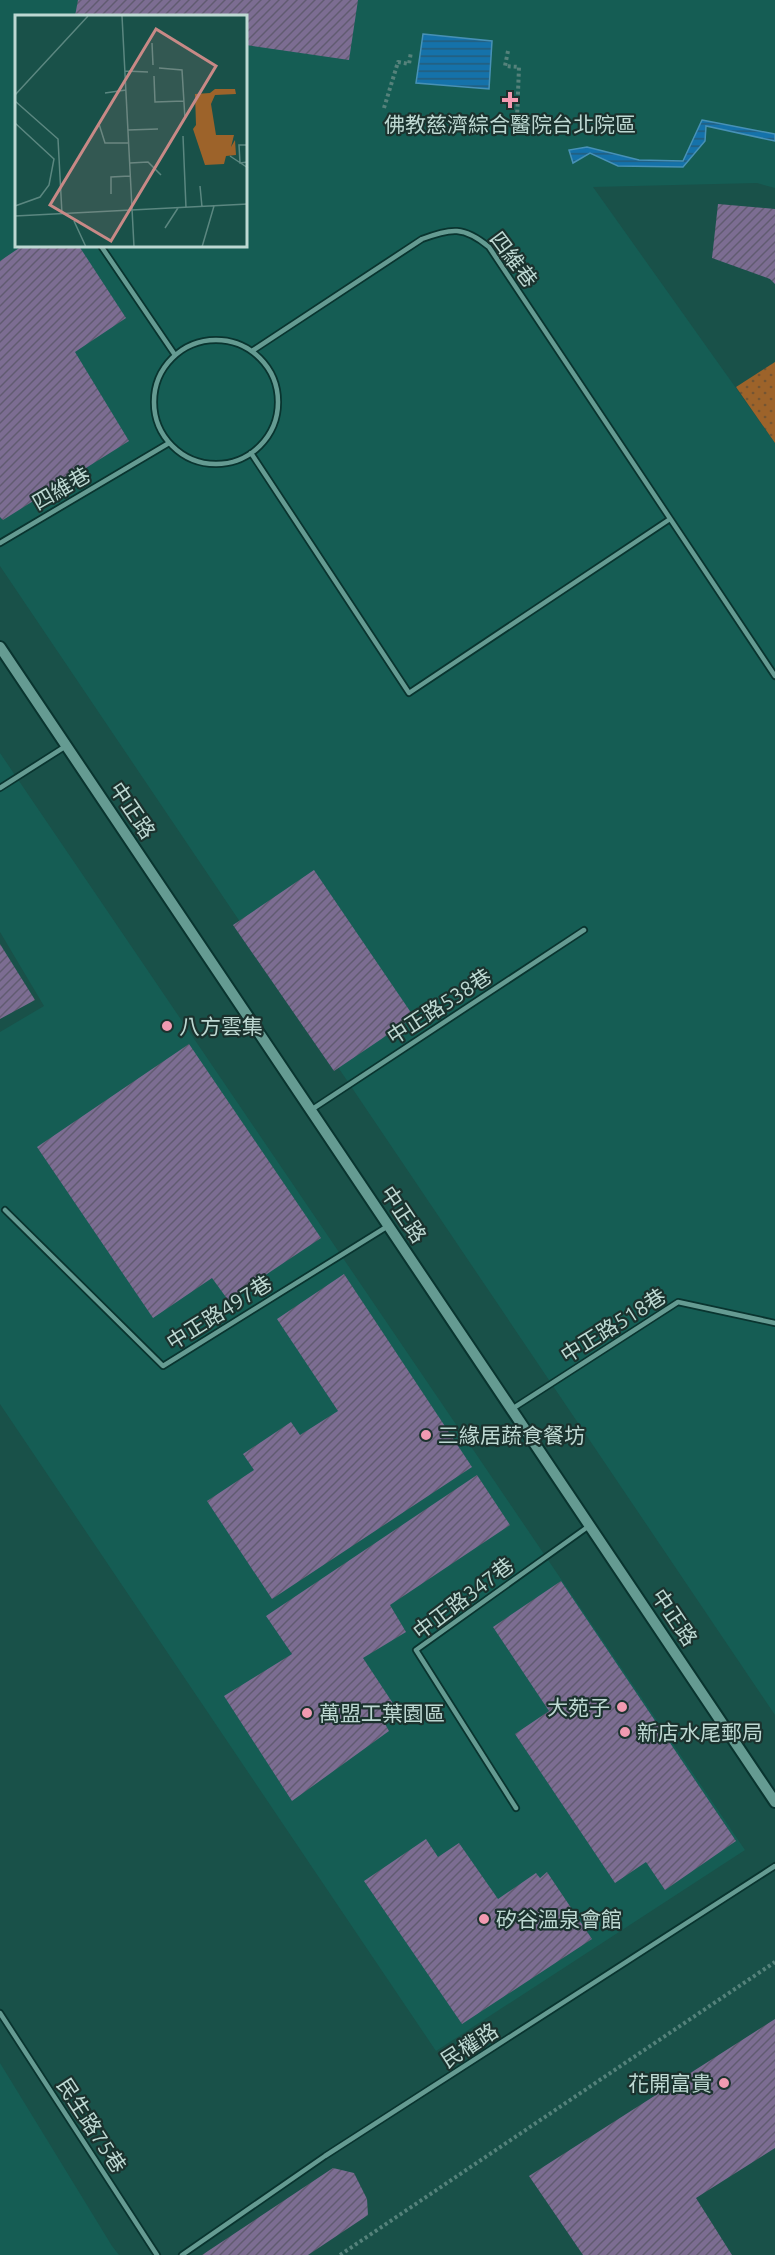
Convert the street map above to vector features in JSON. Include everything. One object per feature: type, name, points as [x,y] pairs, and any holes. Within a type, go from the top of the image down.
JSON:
[{"type":"street","name":"中正路","points":[[0,647],[775,1802]]},
{"type":"lane","name":"四維巷","points":[[252,351],[422,239],[447,229],[473,234],[489,247],[775,676]]},
{"type":"lane","points":[[102,248],[175,355]]},
{"type":"lane","points":[[213,339],[233,342],[252,351],[266,365],[275,382],[278,402],[275,421],[266,439],[251,453],[217,464],[199,461],[183,454],[170,443],[159,427],[154,398],[163,370],[175,355],[193,344],[213,339]]},
{"type":"lane","name":"四維巷","points":[[0,543],[170,443]]},
{"type":"lane","points":[[251,453],[409,693],[670,519]]},
{"type":"lane","points":[[0,788],[66,746]]},
{"type":"lane","name":"中正路538巷","points":[[311,1110],[584,930]]},
{"type":"lane","name":"中正路497巷","points":[[5,1210],[163,1366],[388,1226]]},
{"type":"lane","name":"中正路518巷","points":[[512,1409],[678,1302],[775,1323]]},
{"type":"lane","name":"中正路347巷","points":[[516,1808],[416,1650],[590,1526]]},
{"type":"lane","name":"民權路","points":[[182,2255],[325,2156],[775,1866]]},
{"type":"lane","name":"民生路75巷","points":[[0,2013],[157,2255]]},
{"type":"path","points":[[508,51],[505,66],[519,67],[517,119]]},
{"type":"path","points":[[384,108],[398,63],[409,63],[411,52]]},
{"type":"path","points":[[340,2255],[775,1962]]},
{"type":"shaded area","points":[[0,0],[775,0],[775,188],[757,183],[593,187],[775,443],[775,1715],[0,566]]},
{"type":"shaded area","points":[[423,34],[492,41],[489,89],[416,83]]},
{"type":"shaded area","points":[[702,120],[775,134],[775,141],[706,126],[705,141],[683,167],[618,166],[590,153],[573,163],[569,150],[587,147],[639,160],[683,161]]},
{"type":"shaded area","points":[[775,362],[775,443],[736,387]]},
{"type":"shaded area","points":[[0,753],[745,1850],[436,2051],[0,1404],[0,1032],[44,1006],[0,932]]},
{"type":"shaded area","points":[[0,2063],[112,2246],[119,2255],[0,2255]]},
{"type":"building","points":[[78,0],[358,0],[349,60],[248,45],[248,15],[75,15]]},
{"type":"building","points":[[718,204],[775,209],[775,284],[770,279],[712,258]]},
{"type":"building","points":[[19,248],[80,248],[126,318],[75,352],[129,441],[3,520],[0,517],[0,261]]},
{"type":"building","points":[[314,870],[414,1017],[334,1071],[233,925]]},
{"type":"building","points":[[0,944],[35,1000],[0,1019]]},
{"type":"building","points":[[189,1044],[321,1238],[228,1300],[212,1278],[153,1318],[37,1147]]},
{"type":"building","points":[[344,1274],[472,1467],[272,1599],[207,1501],[254,1470],[243,1454],[291,1422],[300,1435],[338,1411],[277,1319]]},
{"type":"building","points":[[477,1475],[510,1525],[390,1605],[406,1632],[363,1658],[400,1714],[385,1724],[389,1731],[292,1801],[224,1696],[292,1654],[266,1616]]},
{"type":"building","points":[[561,1581],[736,1841],[665,1890],[646,1862],[615,1883],[515,1734],[549,1711],[493,1627]]},
{"type":"building","name":"矽谷溫泉會館","points":[[426,1839],[438,1857],[459,1843],[498,1899],[536,1873],[540,1878],[547,1872],[592,1939],[462,2024],[364,1881]]},
{"type":"building","name":"花開富貴","points":[[775,2019],[775,2148],[696,2198],[732,2255],[583,2255],[529,2176]]},
{"type":"building","points":[[333,2168],[354,2173],[367,2199],[368,2215],[308,2255],[202,2255]]},
{"type":"place","name":"佛教慈濟綜合醫院台北院區","points":[[510,100]]},
{"type":"place","name":"八方雲集","points":[[167,1026]]},
{"type":"place","name":"三緣居蔬食餐坊","points":[[426,1435]]},
{"type":"place","name":"大苑子","points":[[622,1707]]},
{"type":"place","name":"萬盟工葉園區","points":[[307,1713]]},
{"type":"place","name":"新店水尾郵局","points":[[625,1732]]},
{"type":"place","name":"矽谷溫泉會館","points":[[484,1919]]},
{"type":"place","name":"花開富貴","points":[[724,2083]]}]
